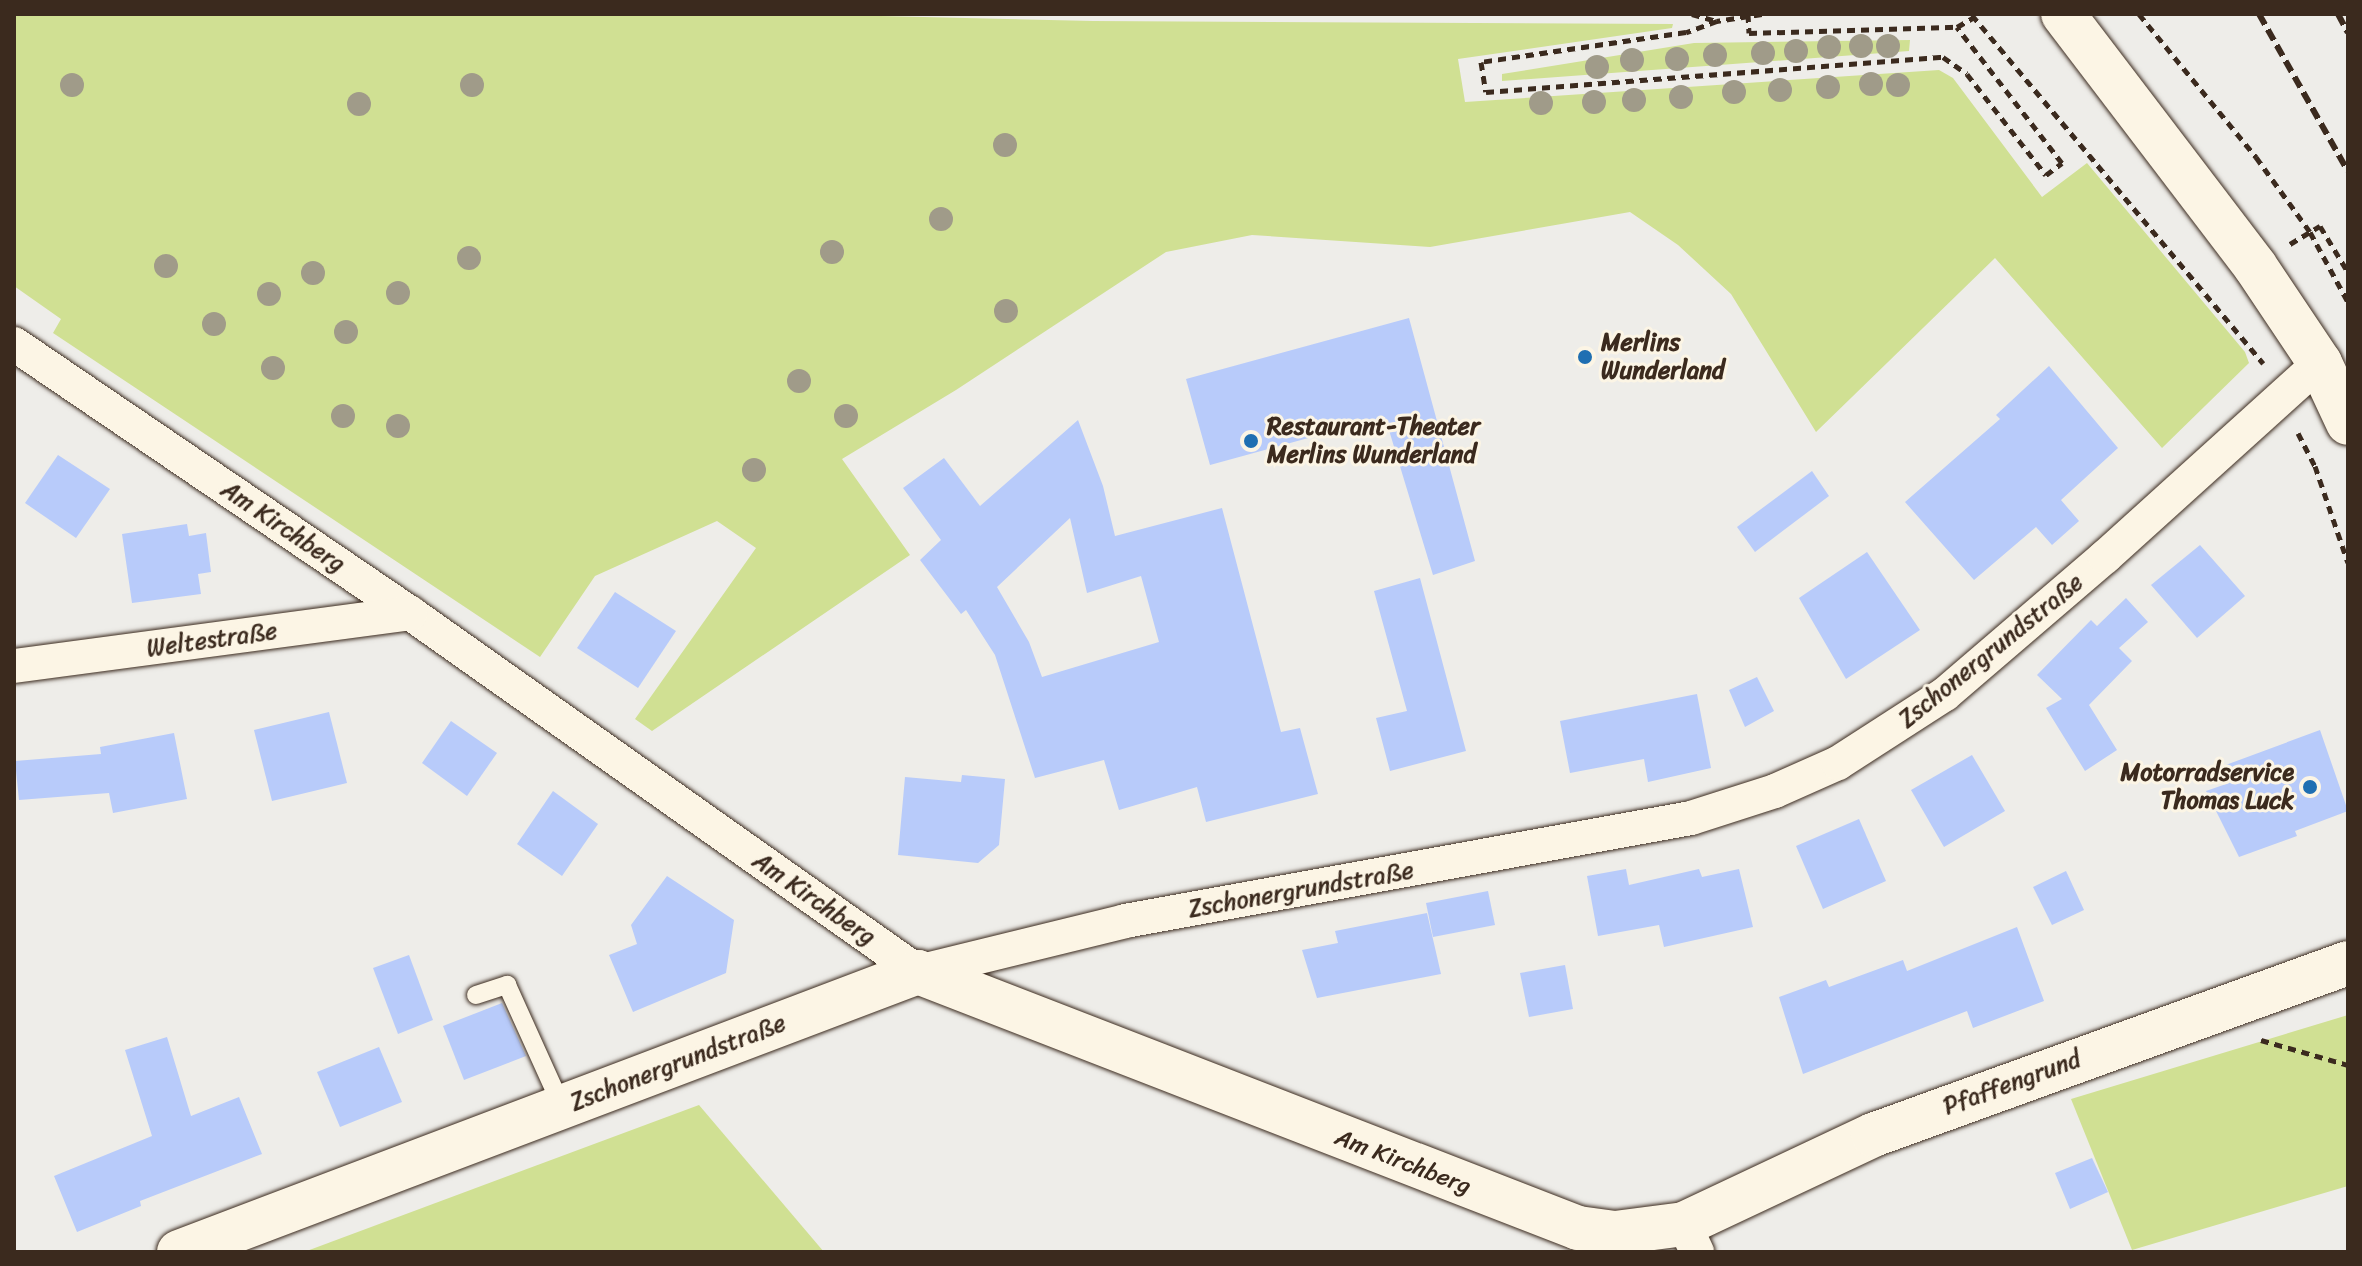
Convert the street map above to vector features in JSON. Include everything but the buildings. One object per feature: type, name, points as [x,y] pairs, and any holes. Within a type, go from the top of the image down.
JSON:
[{"type":"street","points":[[2063,14],[2194,183],[2320,363],[2348,423]]},
{"type":"street","name":"Am Kirchberg","points":[[14,344],[410,613],[918,972],[1578,1228],[1691,1238]]},
{"type":"street","name":"Zschonergrundstraße","points":[[179,1252],[918,972],[1125,921],[1691,818],[1775,791],[1838,763],[1945,694],[2105,557],[2320,363]]},
{"type":"street","name":"Weltestraße","points":[[14,666],[410,613]]},
{"type":"street","name":"Pfaffengrund","points":[[1691,1238],[1873,1135],[2064,1063],[2348,963]]},
{"type":"lane","points":[[476,995],[507,985],[562,1107]]},
{"type":"path","points":[[1692,14],[1717,21]]},
{"type":"path","points":[[1748,14],[1749,33],[1957,27],[1973,15],[2258,354],[2315,466],[2348,563]]},
{"type":"path","points":[[1762,14],[1717,21],[1686,32],[1481,62],[1486,92],[1943,57],[1967,74],[2046,175],[2062,163],[1957,27]]},
{"type":"path","points":[[2139,14],[2256,157],[2310,232],[2348,302]]},
{"type":"path","points":[[2320,226],[2348,272]]},
{"type":"path","points":[[2232,1006],[2260,1040],[2348,1065]]},
{"type":"green space","points":[[14,14],[796,14],[1093,21],[1673,24],[1672,28],[1458,59],[1465,102],[1939,70],[1953,78],[2042,197],[2087,163],[2245,352],[2249,363],[2162,448],[1995,258],[1816,432],[1731,294],[1678,245],[1630,212],[1430,247],[1252,235],[1166,252],[956,390],[842,459],[910,555],[652,731],[635,719],[756,548],[717,521],[595,576],[540,657],[53,333],[61,319],[14,286]]},
{"type":"green space","points":[[1910,40],[1909,51],[1502,81],[1502,74],[1694,43]]},
{"type":"green space","points":[[2348,1015],[2348,1186],[2132,1250],[2071,1099]]},
{"type":"green space","points":[[699,1105],[824,1252],[304,1252]]},
{"type":"railway","points":[[2259,14],[2348,171]]},
{"type":"railway","points":[[2338,14],[2348,33]]},
{"type":"place","name":"Merlins Wunderland","points":[[1585,357]]},
{"type":"place","name":"Restaurant-Theater Merlins Wunderland","points":[[1251,441]]},
{"type":"place","name":"Motorradservice Thomas Luck","points":[[2310,787]]}]
